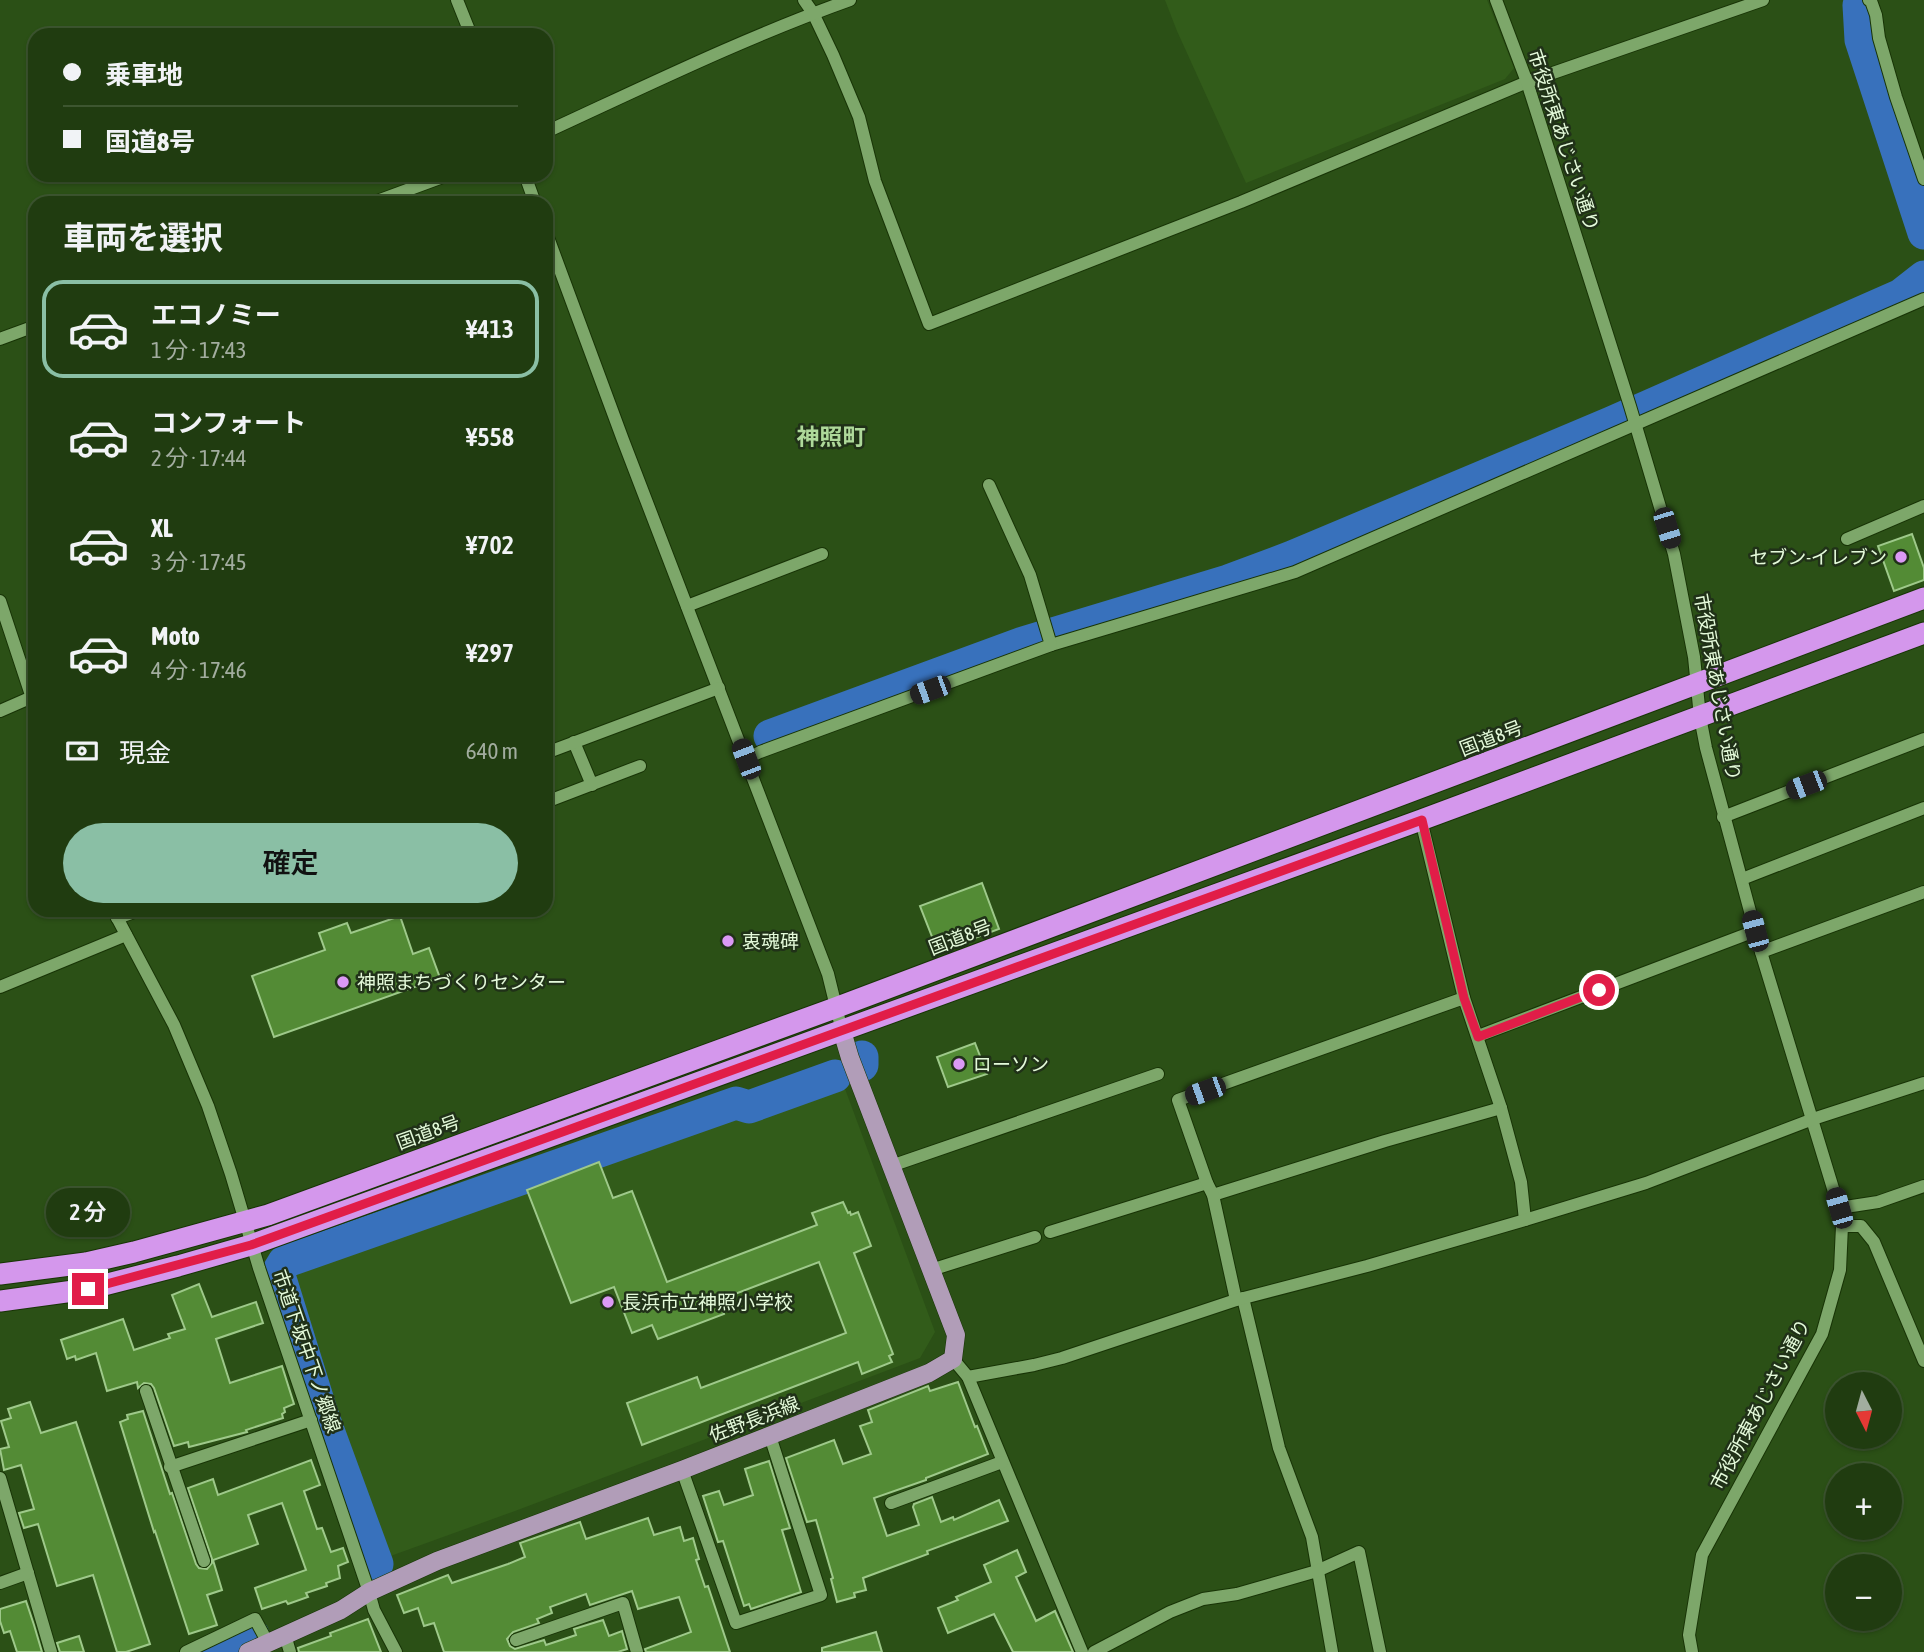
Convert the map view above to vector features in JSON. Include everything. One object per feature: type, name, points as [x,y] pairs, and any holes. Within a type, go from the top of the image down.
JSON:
[{"type":"highway","name":"国道8号","points":[[0,1274],[86,1264],[268,1215],[835,1008],[1924,598]]},
{"type":"highway","points":[[0,1301],[88,1289],[251,1245],[1422,820],[1924,633]]},
{"type":"main road","points":[[842,1031],[956,1335],[953,1359]]},
{"type":"main road","name":"佐野長浜線","points":[[248,1652],[263,1636],[287,1644],[369,1591],[437,1560],[682,1470],[929,1373],[953,1359]]},
{"type":"street","points":[[457,0],[468,28]]},
{"type":"street","points":[[804,0],[833,55],[859,117],[875,181],[929,324],[1241,202],[1527,82],[1757,1]]},
{"type":"street","points":[[553,129],[733,47],[850,0]]},
{"type":"street","name":"市役所東あじさい通り","points":[[1496,0],[1527,82],[1674,554],[1694,657],[1700,717],[1723,817],[1839,1208],[1842,1226],[1840,1270],[1822,1334],[1702,1555],[1689,1635],[1692,1652]]},
{"type":"street","points":[[1870,1],[1876,15],[1879,38],[1896,97],[1923,175]]},
{"type":"street","points":[[391,196],[429,182]]},
{"type":"street","points":[[553,251],[828,974],[842,1031]]},
{"type":"street","points":[[746,759],[1051,645],[1295,572],[1635,423],[1923,302]]},
{"type":"street","points":[[0,339],[28,329]]},
{"type":"street","points":[[989,485],[1030,575],[1051,645]]},
{"type":"street","points":[[1847,540],[1924,506]]},
{"type":"street","points":[[687,606],[822,554]]},
{"type":"street","points":[[0,601],[28,684]]},
{"type":"street","points":[[553,750],[719,688]]},
{"type":"street","points":[[0,711],[28,704]]},
{"type":"street","points":[[1723,817],[1924,739]]},
{"type":"street","points":[[574,742],[592,785]]},
{"type":"street","points":[[553,799],[640,766]]},
{"type":"street","points":[[1741,879],[1924,808]]},
{"type":"street","points":[[1422,820],[1464,998],[1501,1108],[1521,1182],[1525,1220]]},
{"type":"street","points":[[1761,952],[1924,892]]},
{"type":"street","name":"市道下坂中下ノ郷線","points":[[116,917],[174,1025],[203,1094],[374,1610],[396,1652]]},
{"type":"street","points":[[1478,1037],[1755,931]]},
{"type":"street","points":[[0,986],[125,935]]},
{"type":"street","points":[[1332,1652],[1312,1537],[1279,1448],[1210,1189],[1178,1100],[1464,998]]},
{"type":"street","points":[[891,1166],[1158,1074]]},
{"type":"street","points":[[968,1377],[1062,1358],[1240,1299],[1367,1266],[1646,1183],[1813,1119],[1924,1083]]},
{"type":"street","points":[[1050,1232],[1501,1108]]},
{"type":"street","points":[[1839,1208],[1878,1202],[1924,1186]]},
{"type":"street","points":[[1842,1226],[1861,1226],[1874,1242],[1924,1361]]},
{"type":"street","points":[[931,1270],[1035,1237]]},
{"type":"street","points":[[953,1359],[968,1377],[1082,1652]]},
{"type":"street","points":[[146,1391],[204,1561]]},
{"type":"street","points":[[170,1466],[311,1420]]},
{"type":"street","points":[[682,1470],[736,1623],[821,1595],[769,1436]]},
{"type":"street","points":[[891,1503],[1002,1462]]},
{"type":"street","points":[[1,1486],[51,1652]]},
{"type":"street","points":[[1094,1652],[1170,1612],[1203,1599],[1237,1594],[1317,1571],[1359,1552],[1380,1652]]},
{"type":"street","points":[[0,1583],[28,1573]]},
{"type":"street","points":[[516,1640],[623,1603],[637,1652]]},
{"type":"street","points":[[186,1652],[255,1619],[263,1636]]},
{"type":"shaded area","points":[[1165,0],[1487,0],[1514,68],[1505,79],[1246,183]]},
{"type":"shaded area","name":"長浜市立神照小学校","points":[[841,1078],[935,1332],[920,1358],[385,1558],[344,1456],[282,1273],[289,1265],[569,1166],[567,1157],[723,1102],[727,1111],[738,1107],[751,1113]]},
{"type":"building","name":"セブン-イレブン","points":[[1912,534],[1924,568],[1924,580],[1894,591],[1878,546]]},
{"type":"building","points":[[982,883],[999,929],[938,952],[920,906]]},
{"type":"building","points":[[400,917],[413,954],[429,948],[440,978],[274,1037],[252,976],[325,950],[319,933],[347,923],[351,933]]},
{"type":"building","points":[[975,1043],[987,1074],[948,1087],[937,1057]]},
{"type":"building","points":[[599,1162],[613,1198],[632,1191],[667,1282],[817,1225],[812,1213],[843,1202],[851,1215],[858,1212],[871,1246],[854,1253],[893,1354],[889,1356],[892,1362],[862,1374],[858,1362],[642,1445],[627,1403],[697,1377],[701,1388],[846,1333],[819,1262],[719,1300],[724,1314],[658,1339],[652,1325],[632,1333],[614,1287],[571,1303],[527,1190]]},
{"type":"building","points":[[199,1284],[212,1317],[256,1302],[263,1323],[216,1339],[230,1383],[282,1366],[294,1404],[284,1408],[283,1418],[246,1430],[247,1432],[189,1447],[188,1442],[174,1446],[151,1384],[144,1383],[138,1388],[137,1382],[107,1391],[96,1353],[76,1360],[75,1356],[67,1359],[61,1340],[123,1319],[134,1350],[170,1338],[168,1334],[185,1329],[172,1295]]},
{"type":"building","points":[[958,1382],[988,1454],[874,1498],[887,1536],[919,1525],[914,1504],[932,1497],[941,1522],[953,1517],[954,1520],[999,1500],[1008,1521],[863,1578],[866,1590],[854,1593],[855,1597],[837,1602],[816,1520],[807,1522],[786,1458],[834,1440],[843,1464],[871,1454],[860,1426],[872,1422],[868,1410],[928,1386],[930,1391]]},
{"type":"building","points":[[30,1402],[41,1433],[76,1422],[150,1644],[126,1652],[117,1652],[93,1575],[57,1586],[38,1524],[24,1528],[19,1513],[34,1509],[21,1465],[4,1470],[0,1449],[9,1447],[1,1421],[11,1418],[8,1409]]},
{"type":"building","points":[[143,1411],[170,1494],[172,1493],[199,1568],[207,1569],[212,1559],[188,1488],[213,1479],[218,1495],[311,1460],[320,1485],[304,1491],[317,1529],[322,1528],[331,1552],[343,1548],[348,1562],[338,1566],[340,1578],[306,1593],[308,1597],[262,1609],[255,1588],[306,1570],[282,1503],[248,1515],[258,1544],[213,1560],[222,1590],[207,1595],[217,1625],[189,1634],[120,1422],[128,1419],[127,1415]]},
{"type":"building","points":[[769,1461],[790,1528],[782,1530],[801,1592],[751,1609],[749,1604],[744,1606],[723,1541],[718,1542],[703,1496],[719,1491],[724,1505],[753,1495],[745,1469]]},
{"type":"building","points":[[648,1518],[654,1535],[680,1527],[684,1541],[693,1538],[699,1559],[696,1560],[705,1587],[708,1586],[730,1652],[646,1652],[645,1649],[691,1632],[679,1597],[638,1609],[632,1591],[590,1605],[586,1594],[550,1607],[552,1613],[537,1619],[539,1623],[513,1632],[507,1639],[515,1649],[544,1640],[546,1645],[576,1635],[574,1629],[603,1620],[609,1636],[622,1631],[627,1649],[618,1652],[444,1652],[434,1623],[424,1626],[418,1608],[404,1613],[397,1595],[448,1575],[452,1583],[508,1564],[525,1557],[520,1543],[580,1522],[586,1539]]},
{"type":"building","points":[[1017,1550],[1026,1572],[1016,1577],[1036,1621],[1055,1611],[1073,1652],[1013,1652],[994,1614],[948,1633],[938,1608],[991,1582],[984,1565]]},
{"type":"building","points":[[26,1601],[42,1652],[17,1652],[10,1631],[4,1633],[0,1621],[0,1609]]},
{"type":"building","points":[[368,1619],[381,1652],[299,1652],[298,1648]]},
{"type":"building","points":[[876,1632],[882,1652],[822,1652],[822,1648]]},
{"type":"building","points":[[79,1636],[84,1652],[60,1652],[57,1643]]},
{"type":"waterway","points":[[1861,0],[1861,40],[1924,233]]},
{"type":"waterway","points":[[770,736],[1023,643],[1228,581],[1292,557],[1611,423],[1901,295],[1924,277]]},
{"type":"waterway","points":[[862,1057],[862,1065]]},
{"type":"waterway","points":[[377,1564],[322,1414],[278,1272],[284,1262],[736,1103],[749,1107],[835,1076]]},
{"type":"waterway","points":[[212,1652],[253,1635]]},
{"type":"place","name":"セブン-イレブン","points":[[1901,557]]},
{"type":"place","name":"衷魂碑","points":[[728,941]]},
{"type":"place","name":"神照まちづくりセンター","points":[[343,982]]},
{"type":"place","name":"ローソン","points":[[959,1064]]},
{"type":"place","name":"長浜市立神照小学校","points":[[608,1302]]},
{"type":"district","name":"神照町","points":[[831,437]]},
{"type":"route","points":[[88,1289],[251,1245],[1422,820],[1464,998],[1478,1037],[1599,990]]}]
